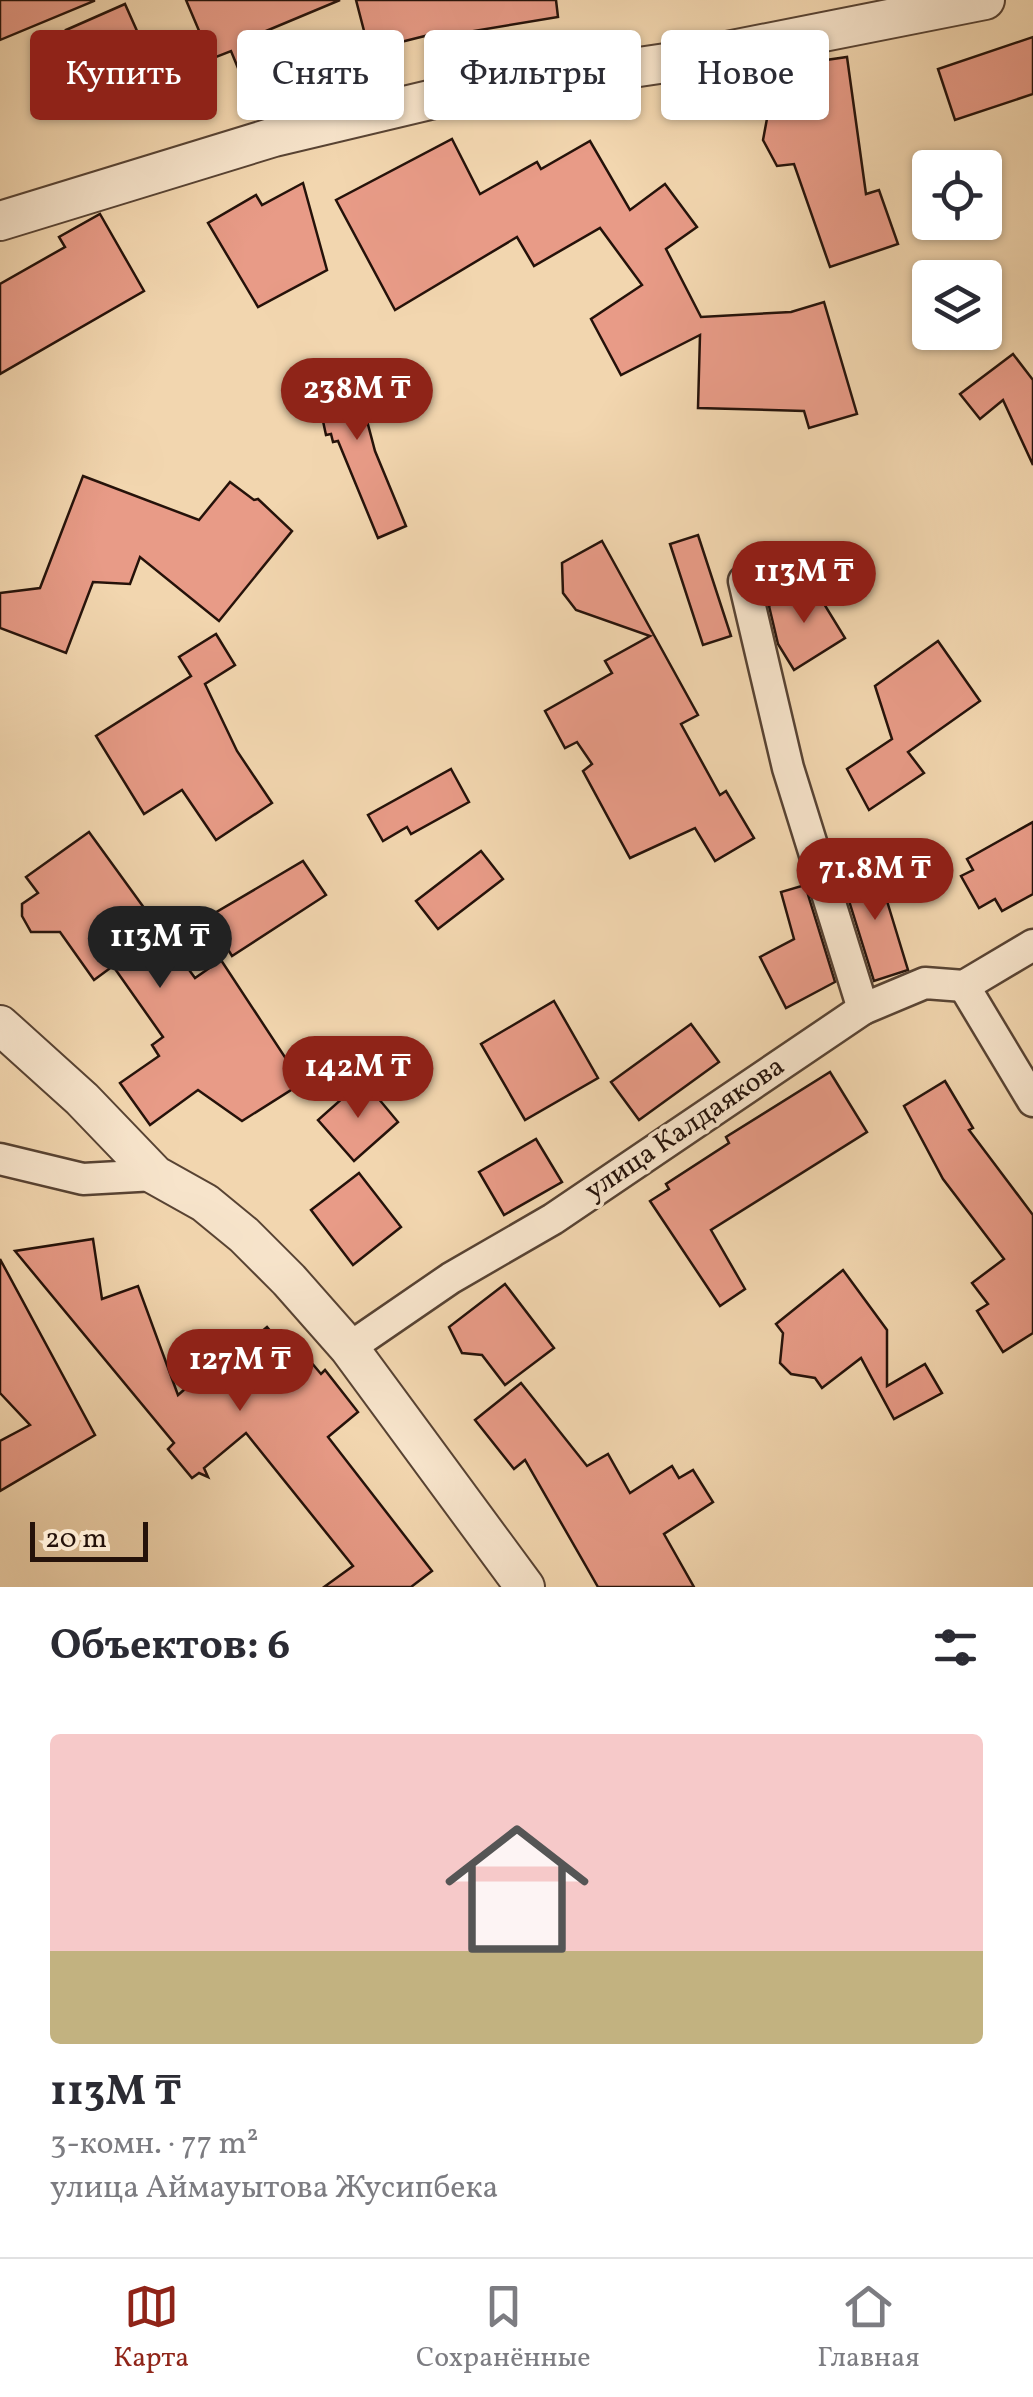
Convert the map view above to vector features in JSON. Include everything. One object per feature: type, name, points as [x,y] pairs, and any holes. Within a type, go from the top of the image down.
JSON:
[{"type":"street","points":[[0,220],[274,137],[454,94],[666,62],[985,0]]},
{"type":"street","points":[[744,581],[788,768],[863,1009]]},
{"type":"street","name":"улица Калдаякова","points":[[350,1348],[451,1278],[553,1219],[863,1009],[925,983],[964,986],[1033,946]]},
{"type":"street","points":[[964,986],[1033,1101]]},
{"type":"street","points":[[0,1024],[82,1099],[155,1175],[204,1203],[244,1234],[350,1348],[525,1587]]},
{"type":"street","points":[[0,1159],[83,1179],[155,1175]]},
{"type":"building","points":[[0,0],[94,0],[94,1],[0,40]]},
{"type":"building","points":[[186,0],[340,0],[268,30],[237,30],[237,66],[231,51],[217,57],[217,30],[199,30]]},
{"type":"building","points":[[356,0],[556,0],[558,17],[480,30],[424,30],[424,36],[404,41],[404,30],[364,30]]},
{"type":"building","points":[[125,4],[137,30],[66,30]]},
{"type":"building","points":[[1033,37],[1033,94],[955,120],[938,69]]},
{"type":"building","points":[[847,57],[866,194],[879,190],[898,244],[830,267],[794,164],[777,166],[763,140],[767,120],[829,120],[829,60]]},
{"type":"building","points":[[452,139],[480,194],[537,162],[541,169],[590,141],[630,210],[665,184],[697,227],[666,249],[701,317],[791,312],[824,302],[857,414],[809,428],[804,411],[698,408],[700,335],[621,375],[591,319],[642,285],[600,228],[534,266],[517,237],[395,310],[336,200]]},
{"type":"building","points":[[303,183],[327,270],[258,307],[208,223],[256,195],[262,205]]},
{"type":"building","points":[[100,214],[144,291],[0,374],[0,284],[65,247],[59,237]]},
{"type":"building","points":[[1013,354],[1033,380],[1033,465],[1003,400],[980,419],[960,394]]},
{"type":"building","points":[[351,360],[375,451],[406,526],[378,538],[338,441],[333,442],[331,434],[326,435],[312,370]]},
{"type":"building","points":[[83,476],[199,520],[230,482],[258,499],[292,531],[219,621],[140,557],[130,584],[93,582],[66,653],[0,628],[0,593],[40,588]]},
{"type":"building","points":[[698,535],[731,636],[703,645],[670,544]]},
{"type":"building","points":[[602,541],[698,715],[681,724],[720,795],[726,791],[754,838],[715,861],[695,828],[630,858],[583,771],[592,764],[577,742],[565,748],[545,711],[612,673],[605,661],[650,636],[576,610],[563,593],[562,563]]},
{"type":"building","points":[[810,581],[845,638],[794,670],[778,644],[769,606]]},
{"type":"building","points":[[216,634],[235,665],[205,684],[237,751],[272,803],[216,840],[182,790],[144,814],[96,736],[191,676],[179,657]]},
{"type":"building","points":[[938,641],[980,701],[908,752],[924,773],[869,810],[847,769],[892,739],[875,686]]},
{"type":"building","points":[[451,769],[469,802],[411,834],[407,827],[383,841],[368,815]]},
{"type":"building","points":[[1033,822],[1033,894],[1002,911],[995,899],[979,908],[961,876],[973,870],[967,859]]},
{"type":"building","points":[[89,832],[195,978],[221,960],[302,1083],[242,1121],[198,1090],[150,1125],[120,1083],[159,1056],[152,1045],[163,1037],[113,966],[94,980],[60,932],[31,932],[22,916],[22,904],[38,893],[26,877]]},
{"type":"building","points":[[481,851],[503,879],[438,929],[416,901]]},
{"type":"building","points":[[303,861],[326,895],[232,956],[208,917]]},
{"type":"building","points":[[876,865],[908,970],[874,981],[841,875]]},
{"type":"building","points":[[805,885],[835,982],[786,1008],[760,957],[794,939],[781,892]]},
{"type":"building","points":[[554,1001],[598,1078],[525,1120],[481,1044]]},
{"type":"building","points":[[691,1024],[719,1062],[639,1120],[611,1082]]},
{"type":"building","points":[[830,1072],[867,1132],[711,1230],[745,1289],[720,1306],[650,1201],[669,1189],[666,1184],[729,1143],[726,1137]]},
{"type":"building","points":[[363,1080],[398,1122],[354,1161],[318,1120]]},
{"type":"building","points":[[945,1081],[973,1128],[969,1130],[1033,1215],[1033,1333],[1003,1352],[977,1311],[988,1304],[972,1283],[1004,1259],[943,1179],[904,1106]]},
{"type":"building","points":[[536,1139],[562,1182],[504,1215],[479,1172]]},
{"type":"building","points":[[359,1173],[401,1227],[353,1265],[311,1210]]},
{"type":"building","points":[[93,1239],[102,1299],[138,1286],[178,1395],[193,1382],[197,1386],[267,1327],[283,1346],[294,1342],[321,1374],[325,1370],[358,1412],[328,1437],[432,1571],[411,1587],[324,1587],[353,1566],[246,1433],[204,1468],[208,1477],[199,1473],[192,1478],[168,1449],[174,1443],[15,1251]]},
{"type":"building","points":[[0,1259],[95,1435],[0,1491],[0,1441],[30,1425],[0,1393]]},
{"type":"building","points":[[843,1270],[887,1330],[887,1386],[925,1364],[942,1393],[894,1419],[861,1358],[822,1388],[815,1378],[791,1374],[780,1363],[783,1333],[776,1324]]},
{"type":"building","points":[[505,1284],[554,1348],[505,1385],[482,1355],[462,1353],[449,1327]]},
{"type":"building","points":[[521,1383],[587,1466],[608,1454],[630,1493],[672,1466],[679,1478],[693,1470],[713,1502],[664,1534],[694,1587],[598,1587],[525,1460],[514,1469],[475,1420]]}]
